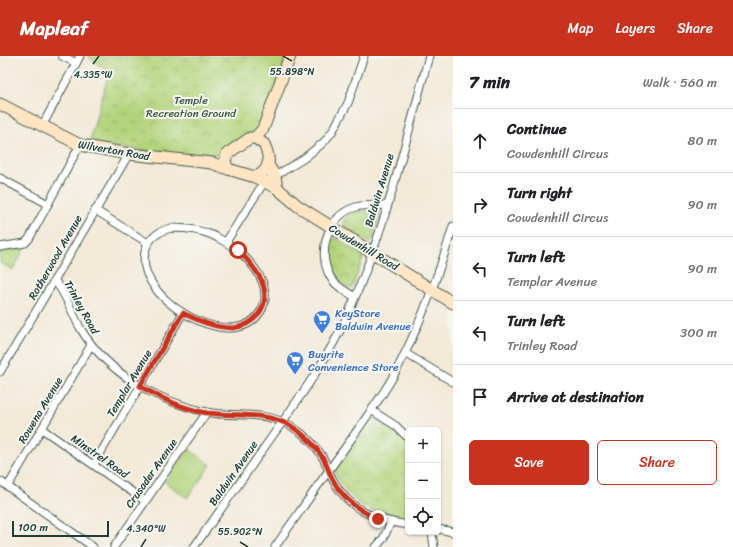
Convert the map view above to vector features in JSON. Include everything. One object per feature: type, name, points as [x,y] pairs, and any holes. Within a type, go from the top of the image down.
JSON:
[{"type":"street","points":[[62,56],[76,63]]},
{"type":"street","points":[[42,126],[80,56]]},
{"type":"street","points":[[266,179],[264,173],[268,165],[259,141],[290,56]]},
{"type":"street","points":[[226,242],[266,179],[303,159],[323,143],[332,132],[348,103],[364,56]]},
{"type":"street","name":"Baldwin Avenue","points":[[194,547],[303,393],[340,329],[355,297],[372,253],[429,56]]},
{"type":"street","name":"Wilverton Road","points":[[0,104],[80,145],[128,154],[212,163],[228,169],[266,179]]},
{"type":"street","points":[[212,163],[226,156],[229,152],[250,138],[259,141]]},
{"type":"street","points":[[0,247],[22,244],[27,241],[80,145]]},
{"type":"street","name":"Rotherwood Avenue","points":[[0,372],[128,154]]},
{"type":"street","points":[[226,156],[225,164],[228,169]]},
{"type":"street","name":"Cowdenhill Road","points":[[268,165],[266,179],[298,206],[453,303]]},
{"type":"street","points":[[0,178],[48,204]]},
{"type":"street","points":[[355,297],[340,288],[333,281],[325,264],[324,248],[331,228],[347,211],[365,205],[387,205]]},
{"type":"street","points":[[95,210],[148,243]]},
{"type":"street","points":[[275,547],[329,471],[393,376],[405,353],[432,290],[453,226]]},
{"type":"street","points":[[176,228],[208,233],[226,242],[238,250],[246,258],[263,282],[265,296],[262,309],[251,322],[234,328],[226,328],[208,324],[183,313],[158,291],[146,273],[144,256],[148,243],[164,230],[176,228]]},
{"type":"street","name":"Trinley Road","points":[[54,280],[60,288],[81,330],[91,345],[118,371],[140,386],[170,402],[207,412],[270,417],[291,426],[310,441],[323,458],[333,480],[354,506],[370,516],[405,524]]},
{"type":"street","name":"Templar Avenue","points":[[94,464],[183,313]]},
{"type":"street","name":"Rowena Avenue","points":[[8,486],[91,345]]},
{"type":"street","points":[[405,353],[453,382]]},
{"type":"street","points":[[371,410],[396,426],[405,435]]},
{"type":"street","name":"Crusader Avenue","points":[[114,547],[207,412]]},
{"type":"street","name":"Minstrel Road","points":[[42,429],[145,501]]},
{"type":"street","points":[[0,481],[93,547]]},
{"type":"street","points":[[376,547],[383,539],[391,522]]},
{"type":"street","points":[[441,530],[453,532]]},
{"type":"street","points":[[432,535],[434,547]]},
{"type":"green space","name":"Temple Recreation Ground","points":[[87,56],[287,56],[257,132],[219,154],[190,158],[89,143],[109,72]]},
{"type":"green space","points":[[364,211],[380,211],[373,240],[370,243],[344,227],[343,222],[349,214]]},
{"type":"green space","points":[[336,238],[364,256],[352,288],[344,286],[341,283],[331,267],[329,252],[331,240]]},
{"type":"green space","points":[[25,247],[13,270],[0,263],[0,252]]},
{"type":"green space","points":[[373,418],[376,419],[397,433],[405,442],[405,519],[370,510],[362,505],[348,493],[336,475],[336,468],[369,421]]},
{"type":"green space","points":[[189,449],[211,465],[187,498],[165,482]]},
{"type":"place","name":"KeyStore Baldwin Avenue","points":[[322,334]]},
{"type":"place","name":"Buyrite Convenience Store","points":[[295,375]]},
{"type":"route","points":[[238,250],[253,266],[263,282],[265,289],[265,302],[259,314],[251,322],[245,325],[234,328],[226,328],[208,324],[183,313],[140,386],[170,402],[188,407],[207,412],[270,417],[291,426],[316,447],[333,480],[347,499],[354,506],[378,519]]}]
